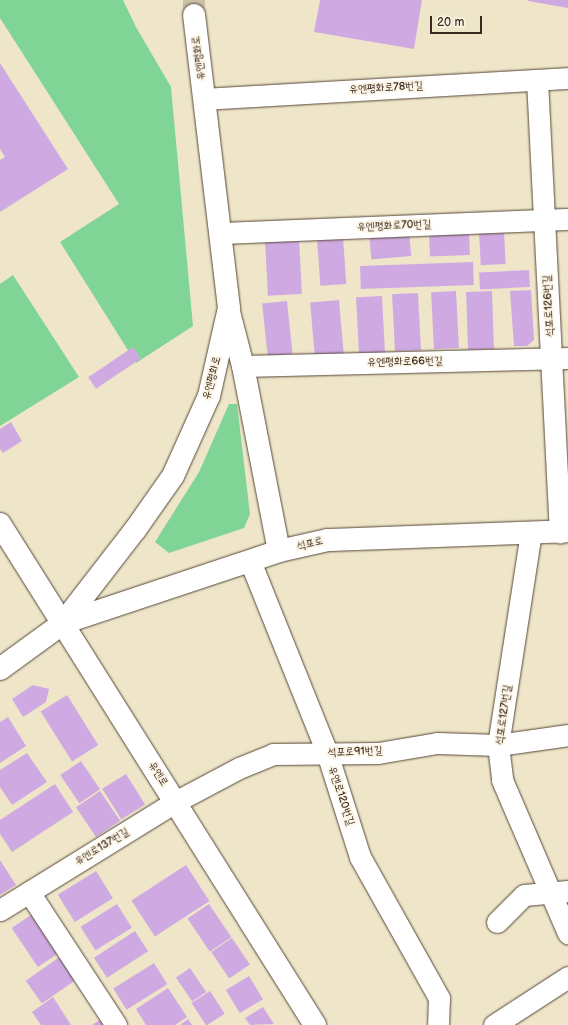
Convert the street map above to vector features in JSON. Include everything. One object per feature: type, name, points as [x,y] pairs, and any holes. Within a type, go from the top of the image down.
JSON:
[{"type":"main road","name":"유엔평화로","points":[[0,668],[63,623],[135,530],[173,476],[208,396],[228,308],[194,15]]},
{"type":"main road","points":[[228,308],[243,366],[279,551]]},
{"type":"main road","name":"유엔로","points":[[0,524],[315,1025]]},
{"type":"main road","name":"석포로","points":[[63,623],[279,551],[328,540],[564,531]]},
{"type":"street","name":"유엔평화로78번길","points":[[204,99],[568,78]]},
{"type":"street","name":"석포로126번길","points":[[537,80],[544,220],[560,358],[564,531]]},
{"type":"street","name":"유엔평화로70번길","points":[[220,233],[568,219]]},
{"type":"street","name":"유엔평화로66번길","points":[[243,366],[560,358]]},
{"type":"street","name":"석포로127번길","points":[[531,532],[498,745],[502,780],[559,892],[568,932]]},
{"type":"street","name":"유엔로120번길","points":[[250,561],[327,753],[360,857],[439,998],[438,1025]]},
{"type":"street","name":"석포로91번길","points":[[175,802],[239,768],[273,754],[378,753],[437,743],[498,745],[568,735]]},
{"type":"street","name":"유엔로137번길","points":[[0,910],[175,802]]},
{"type":"street","points":[[29,892],[116,1025]]},
{"type":"street","points":[[497,922],[524,895],[559,892]]},
{"type":"street","points":[[494,1025],[568,977]]},
{"type":"green space","points":[[0,0],[123,0],[136,27],[171,87],[193,326],[136,363],[60,242],[119,204],[0,18]]},
{"type":"green space","points":[[13,275],[79,377],[0,426],[0,284]]},
{"type":"green space","points":[[229,404],[237,404],[250,514],[244,528],[169,553],[155,542],[199,472]]},
{"type":"building","points":[[320,0],[422,0],[414,49],[314,32]]},
{"type":"building","points":[[568,0],[568,8],[528,1]]},
{"type":"building","points":[[0,63],[68,169],[0,212],[0,160],[5,157],[0,149]]},
{"type":"building","points":[[469,230],[470,255],[430,256],[429,231]]},
{"type":"building","points":[[409,231],[411,256],[371,259],[369,234]]},
{"type":"building","points":[[504,231],[506,264],[481,265],[479,232]]},
{"type":"building","points":[[343,237],[346,284],[320,286],[317,239]]},
{"type":"building","points":[[299,239],[302,294],[268,296],[265,241]]},
{"type":"building","points":[[473,262],[474,285],[361,289],[360,266]]},
{"type":"building","points":[[529,270],[530,287],[480,290],[479,273]]},
{"type":"building","points":[[531,290],[534,340],[527,346],[514,346],[510,291]]},
{"type":"building","points":[[456,291],[459,348],[434,349],[431,292]]},
{"type":"building","points":[[492,291],[494,349],[468,350],[466,292]]},
{"type":"building","points":[[418,293],[421,350],[395,351],[392,294]]},
{"type":"building","points":[[382,296],[385,353],[359,354],[356,297]]},
{"type":"building","points":[[339,300],[344,356],[315,358],[310,303]]},
{"type":"building","points":[[287,301],[293,354],[268,356],[262,304]]},
{"type":"building","points":[[133,347],[141,359],[96,389],[88,377]]},
{"type":"building","points":[[11,422],[22,441],[3,453],[0,449],[0,429]]},
{"type":"building","points":[[33,685],[49,689],[46,702],[23,717],[12,699]]},
{"type":"building","points":[[67,695],[98,745],[72,761],[41,711]]},
{"type":"building","points":[[8,717],[26,746],[0,763],[0,722]]},
{"type":"building","points":[[27,753],[47,782],[12,805],[0,787],[0,770]]},
{"type":"building","points":[[81,761],[100,789],[79,803],[60,775]]},
{"type":"building","points":[[126,774],[145,805],[121,819],[102,789]]},
{"type":"building","points":[[55,784],[73,812],[12,852],[0,834],[0,820]]},
{"type":"building","points":[[100,791],[120,821],[96,837],[76,807]]},
{"type":"building","points":[[0,860],[16,885],[0,895]]},
{"type":"building","points":[[186,865],[209,901],[155,936],[131,900]]},
{"type":"building","points":[[96,871],[113,898],[75,922],[58,895]]},
{"type":"building","points":[[117,904],[132,928],[95,951],[81,927]]},
{"type":"building","points":[[209,904],[231,937],[210,952],[187,919]]},
{"type":"building","points":[[34,913],[60,952],[38,967],[12,928]]},
{"type":"building","points":[[135,931],[148,951],[107,978],[94,958]]},
{"type":"building","points":[[232,938],[250,965],[229,979],[211,952]]},
{"type":"building","points":[[61,956],[77,979],[42,1004],[26,981]]},
{"type":"building","points":[[154,963],[167,984],[127,1010],[113,988]]},
{"type":"building","points":[[190,968],[206,992],[192,1002],[176,978]]},
{"type":"building","points":[[249,976],[263,999],[240,1013],[226,990]]},
{"type":"building","points":[[168,988],[187,1017],[175,1025],[146,1025],[136,1009]]},
{"type":"building","points":[[210,991],[225,1014],[206,1025],[192,1003]]},
{"type":"building","points":[[53,997],[71,1025],[41,1025],[32,1012]]},
{"type":"building","points":[[263,1007],[274,1024],[250,1025],[245,1018]]},
{"type":"building","points":[[188,1019],[192,1025],[180,1025]]},
{"type":"building","points":[[100,1020],[103,1025],[92,1025]]},
{"type":"tunnel","points":[[194,0],[194,15]]}]
